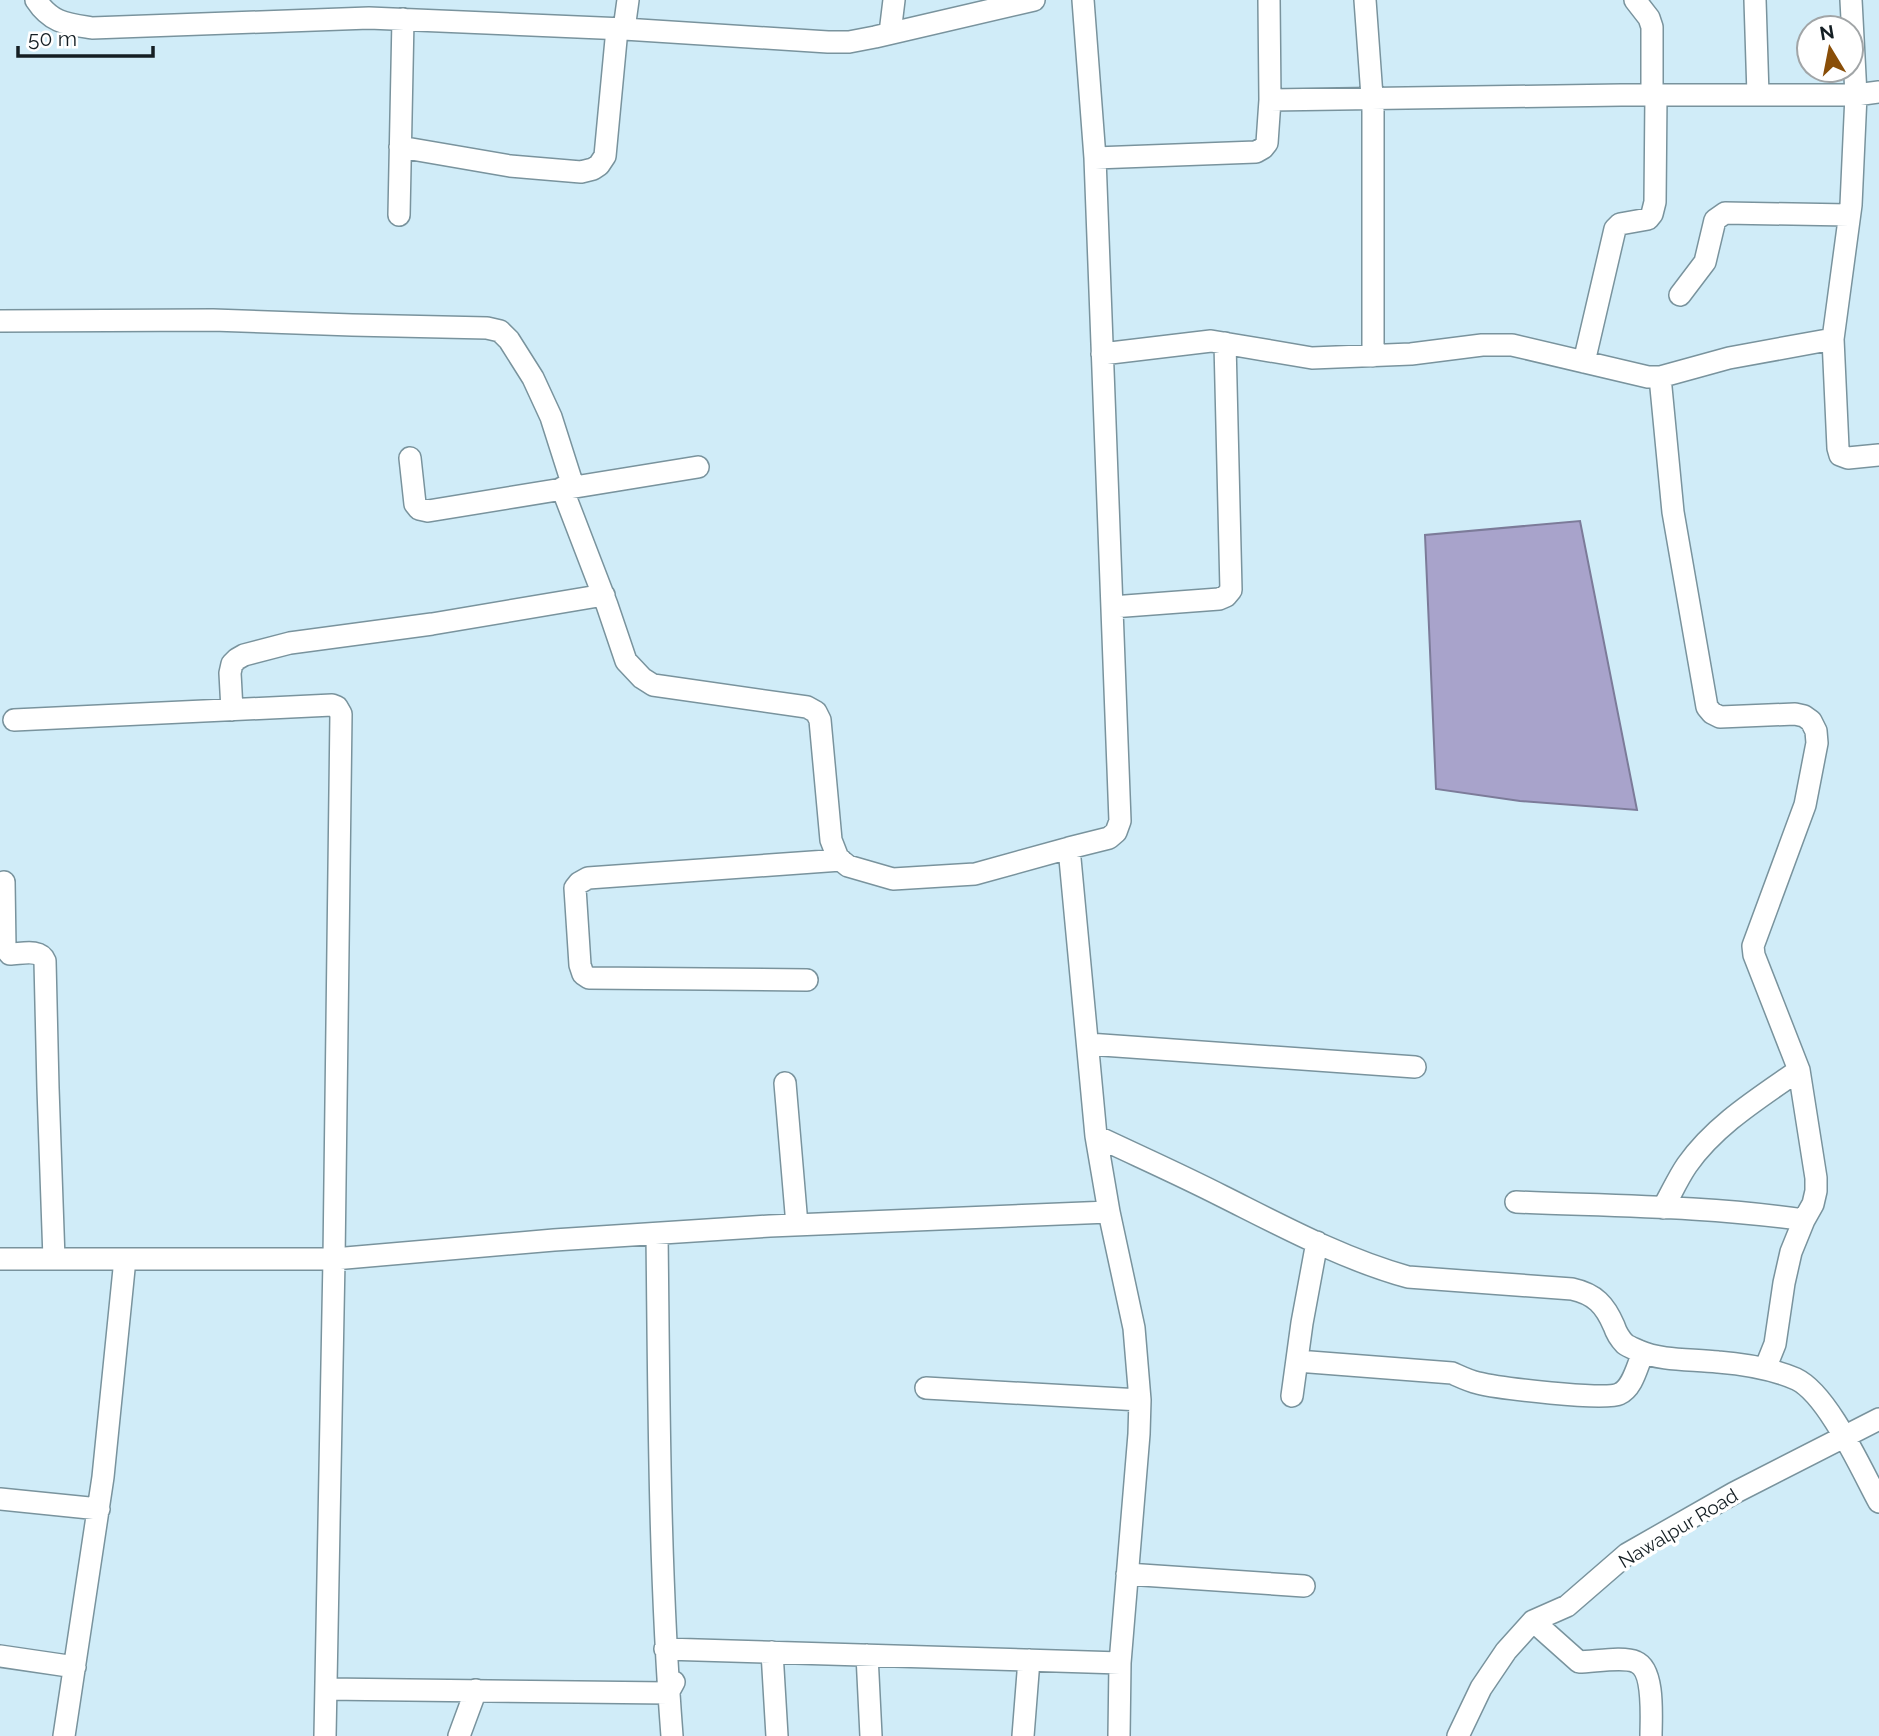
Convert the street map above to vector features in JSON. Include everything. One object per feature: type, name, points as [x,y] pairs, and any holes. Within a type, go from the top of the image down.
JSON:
[{"type":"street","points":[[36,0],[46,13],[56,20],[92,28],[327,19],[403,19],[828,42],[849,42],[876,37],[1034,0]]},
{"type":"street","points":[[400,147],[510,166],[581,172],[593,169],[605,156],[621,29],[628,0]]},
{"type":"street","points":[[890,33],[894,0]]},
{"type":"street","points":[[0,321],[213,320],[487,328],[499,331],[509,340],[533,378],[551,417],[567,487],[626,661],[653,685],[807,707],[816,712],[820,720],[831,840],[841,860],[848,866],[892,879],[975,874],[1109,838],[1116,832],[1120,821],[1095,158],[1083,0]]},
{"type":"street","points":[[1095,158],[1256,152],[1263,148],[1267,143],[1269,100],[1269,0]]},
{"type":"street","points":[[1365,0],[1372,99],[1373,356]]},
{"type":"street","points":[[1584,362],[1615,229],[1620,224],[1648,219],[1655,202],[1652,27],[1649,18],[1635,0]]},
{"type":"street","points":[[1755,0],[1758,95]]},
{"type":"street","points":[[1851,0],[1856,95],[1849,215],[1833,339],[1838,448],[1840,455],[1848,458],[1879,455]]},
{"type":"street","points":[[399,215],[403,19]]},
{"type":"street","points":[[1269,100],[1856,95],[1879,92]]},
{"type":"street","points":[[1680,295],[1705,262],[1715,220],[1725,213],[1849,215]]},
{"type":"street","points":[[1102,354],[1212,341],[1312,358],[1411,354],[1482,345],[1512,345],[1638,376],[1660,377],[1729,358],[1833,339]]},
{"type":"street","points":[[1112,607],[1219,599],[1231,590],[1225,343]]},
{"type":"street","points":[[1660,377],[1673,512],[1707,707],[1720,716],[1795,714],[1811,721],[1816,731],[1817,743],[1805,805],[1753,946],[1754,955],[1799,1070],[1816,1178],[1813,1204],[1791,1252],[1775,1345],[1765,1369]]},
{"type":"street","points":[[410,458],[415,504],[419,509],[428,511],[698,467]]},
{"type":"street","points":[[232,710],[230,673],[232,664],[244,655],[290,643],[444,622],[604,595]]},
{"type":"street","points":[[14,720],[331,705],[337,707],[341,714],[325,1736]]},
{"type":"street","points":[[1069,848],[1096,1136],[1134,1328],[1140,1400],[1120,1663],[1119,1736]]},
{"type":"street","points":[[807,980],[589,978],[583,974],[580,965],[575,888],[588,878],[841,860]]},
{"type":"street","points":[[4,882],[7,952],[38,953],[45,961],[54,1259]]},
{"type":"street","points":[[1088,1044],[1415,1066]]},
{"type":"street","points":[[1663,1208],[1686,1166],[1701,1147],[1721,1128],[1799,1070]]},
{"type":"street","points":[[785,1083],[797,1225]]},
{"type":"street","points":[[1096,1136],[1347,1257],[1408,1277],[1583,1291],[1595,1297],[1603,1306],[1624,1343],[1643,1353],[1765,1369],[1798,1380],[1817,1397],[1879,1502]]},
{"type":"street","points":[[1516,1202],[1759,1213],[1804,1220]]},
{"type":"street","points":[[0,1259],[334,1259],[554,1240],[797,1225],[1109,1212]]},
{"type":"street","points":[[657,1234],[661,1544],[671,1736]]},
{"type":"street","points":[[1292,1396],[1317,1242]]},
{"type":"street","points":[[64,1736],[99,1509],[125,1259]]},
{"type":"street","points":[[1297,1361],[1452,1373],[1492,1386],[1606,1396],[1618,1395],[1628,1388],[1643,1353]]},
{"type":"street","points":[[926,1388],[1140,1400]]},
{"type":"street","name":"Nawalpur Road","points":[[1458,1736],[1481,1688],[1506,1651],[1533,1621],[1567,1606],[1627,1554],[1734,1493],[1879,1419]]},
{"type":"street","points":[[0,1499],[99,1509]]},
{"type":"street","points":[[1127,1574],[1304,1586]]},
{"type":"street","points":[[1533,1621],[1579,1662],[1637,1662],[1646,1672],[1650,1685],[1651,1736]]},
{"type":"street","points":[[665,1649],[1120,1663]]},
{"type":"street","points":[[668,1693],[688,1650]]},
{"type":"street","points":[[772,1652],[777,1736]]},
{"type":"street","points":[[867,1655],[871,1736]]},
{"type":"street","points":[[0,1656],[75,1667]]},
{"type":"street","points":[[1023,1736],[1029,1660]]},
{"type":"street","points":[[326,1689],[668,1693]]},
{"type":"street","points":[[459,1736],[476,1690]]},
{"type":"shaded area","points":[[1580,521],[1637,810],[1520,801],[1436,789],[1425,535]]}]
